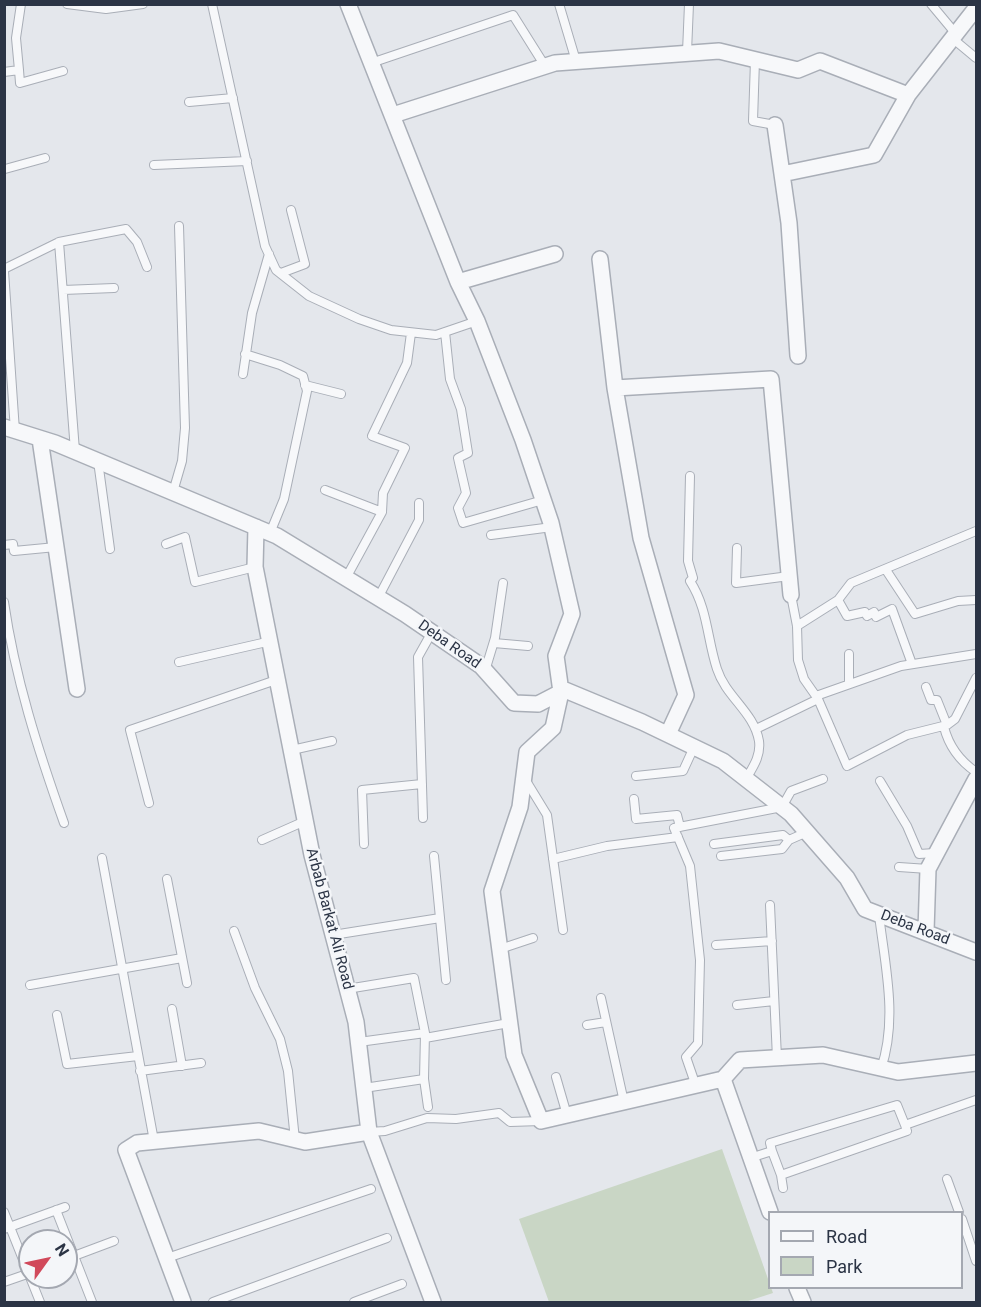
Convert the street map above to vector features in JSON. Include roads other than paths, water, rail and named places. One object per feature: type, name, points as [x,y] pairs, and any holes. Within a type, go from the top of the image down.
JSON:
[{"type":"street","points":[[348,4],[523,440],[552,527],[572,614],[556,656],[561,692],[553,728],[526,752],[520,807],[492,891],[514,1055],[541,1121],[697,1087],[723,1079],[740,1060],[823,1055],[898,1072],[976,1063]]},
{"type":"street","points":[[782,174],[874,155],[908,95],[976,8]]},
{"type":"street","points":[[393,115],[546,66],[576,61],[687,52],[719,51],[798,70],[820,61],[908,95]]},
{"type":"street","points":[[775,124],[789,223],[798,356]]},
{"type":"street","points":[[458,282],[555,254]]},
{"type":"street","points":[[600,259],[615,388],[642,538],[686,695],[668,734]]},
{"type":"street","points":[[615,388],[771,379],[791,595]]},
{"type":"street","name":"Deba Road","points":[[10,429],[75,451],[263,530],[432,632],[486,671],[513,703],[538,704],[565,690],[668,734],[723,761],[782,807],[807,832],[847,878],[865,909],[976,952]]},
{"type":"street","points":[[40,439],[77,689]]},
{"type":"street","name":"Arbab Barkat Ali Road","points":[[263,530],[255,567],[305,821],[348,989],[359,1042],[369,1132],[433,1302]]},
{"type":"street","points":[[926,931],[928,869],[976,779]]},
{"type":"street","points":[[723,1079],[770,1211]]},
{"type":"street","points":[[183,1302],[126,1150],[137,1143],[259,1131],[305,1142],[369,1132]]},
{"type":"lane","points":[[21,4],[16,38],[20,83],[63,71]]},
{"type":"lane","points":[[67,4],[106,9],[143,4]]},
{"type":"lane","points":[[212,4],[269,254],[281,273],[309,296],[359,320],[390,330],[436,335],[477,321]]},
{"type":"lane","points":[[559,4],[576,61]]},
{"type":"lane","points":[[687,52],[689,4]]},
{"type":"lane","points":[[931,4],[954,36],[976,58]]},
{"type":"lane","points":[[371,63],[513,15],[546,66]]},
{"type":"lane","points":[[755,60],[753,122],[775,124]]},
{"type":"lane","points":[[4,72],[19,70]]},
{"type":"lane","points":[[189,102],[232,98]]},
{"type":"lane","points":[[5,170],[45,158]]},
{"type":"lane","points":[[154,165],[247,161]]},
{"type":"lane","points":[[281,273],[305,264],[291,210]]},
{"type":"lane","points":[[173,492],[182,461],[185,428],[178,226]]},
{"type":"lane","points":[[10,429],[4,270],[59,242],[126,229],[137,242],[147,267]]},
{"type":"lane","points":[[59,242],[75,451]]},
{"type":"lane","points":[[243,374],[252,313],[269,254]]},
{"type":"lane","points":[[63,290],[114,288]]},
{"type":"lane","points":[[445,332],[450,379],[460,409],[468,453],[458,458],[466,493],[458,508],[463,523],[543,500]]},
{"type":"lane","points":[[346,578],[382,512],[383,493],[405,448],[372,436],[407,363],[411,333]]},
{"type":"lane","points":[[245,354],[280,365],[303,376],[307,391],[284,499],[263,530]]},
{"type":"lane","points":[[305,385],[341,394]]},
{"type":"lane","points":[[98,461],[110,549]]},
{"type":"lane","points":[[690,476],[688,561],[693,578],[690,581],[700,598],[717,670],[752,719],[756,729],[759,756],[746,779]]},
{"type":"lane","points":[[325,490],[382,512]]},
{"type":"lane","points":[[378,598],[419,520],[419,503]]},
{"type":"lane","points":[[491,535],[552,527]]},
{"type":"lane","points":[[798,626],[838,600],[851,583],[976,531]]},
{"type":"lane","points":[[166,544],[185,537],[195,582],[255,567]]},
{"type":"lane","points":[[4,545],[13,544],[14,551],[56,548]]},
{"type":"lane","points":[[737,548],[736,582],[789,576]]},
{"type":"lane","points":[[886,570],[915,614],[958,602],[976,600]]},
{"type":"lane","points":[[486,671],[494,643],[503,583]]},
{"type":"lane","points":[[791,595],[798,626],[798,660],[804,679],[817,697],[847,766],[907,735],[945,726],[955,719],[976,678]]},
{"type":"lane","points":[[838,600],[847,616],[865,612],[867,616],[874,612],[876,617],[892,609],[912,664]]},
{"type":"lane","points":[[4,602],[12,653],[34,738],[64,823]]},
{"type":"lane","points":[[423,818],[418,657],[432,632]]},
{"type":"lane","points":[[179,662],[271,640]]},
{"type":"lane","points":[[494,643],[528,646]]},
{"type":"lane","points":[[849,654],[849,684]]},
{"type":"lane","points":[[756,729],[817,697],[849,684],[912,664],[976,654]]},
{"type":"lane","points":[[149,802],[130,730],[279,680]]},
{"type":"lane","points":[[926,687],[931,700],[937,700],[947,740],[963,763],[976,772]]},
{"type":"lane","points":[[292,750],[332,741]]},
{"type":"lane","points":[[636,776],[683,771],[694,747]]},
{"type":"lane","points":[[524,777],[547,815],[563,930]]},
{"type":"lane","points":[[697,1087],[686,1057],[699,1043],[700,960],[690,866],[674,828],[782,807],[791,791],[823,779]]},
{"type":"lane","points":[[880,781],[907,826],[919,854],[935,853]]},
{"type":"lane","points":[[364,844],[362,790],[422,784]]},
{"type":"lane","points":[[634,798],[636,819],[677,815],[680,827]]},
{"type":"lane","points":[[262,840],[305,821]]},
{"type":"lane","points":[[721,856],[782,849],[789,840],[807,832]]},
{"type":"lane","points":[[714,844],[783,835],[789,840]]},
{"type":"lane","points":[[553,859],[607,846],[678,837]]},
{"type":"lane","points":[[434,856],[446,980]]},
{"type":"lane","points":[[102,858],[154,1141]]},
{"type":"lane","points":[[899,867],[928,869]]},
{"type":"lane","points":[[167,879],[188,983]]},
{"type":"lane","points":[[770,905],[777,1058]]},
{"type":"lane","points":[[879,913],[890,1004],[887,1051],[881,1069]]},
{"type":"lane","points":[[333,935],[440,918]]},
{"type":"lane","points":[[234,931],[255,988],[280,1039],[288,1071],[295,1140]]},
{"type":"lane","points":[[500,949],[533,938]]},
{"type":"lane","points":[[716,945],[772,941]]},
{"type":"lane","points":[[30,985],[182,958]]},
{"type":"lane","points":[[348,989],[414,978],[425,1035],[424,1079],[429,1107]]},
{"type":"lane","points":[[601,999],[624,1102]]},
{"type":"lane","points":[[737,1005],[774,1001]]},
{"type":"lane","points":[[172,1009],[182,1066]]},
{"type":"lane","points":[[57,1015],[67,1064],[138,1056]]},
{"type":"lane","points":[[587,1025],[606,1022]]},
{"type":"lane","points":[[359,1042],[509,1023]]},
{"type":"lane","points":[[140,1071],[201,1063]]},
{"type":"lane","points":[[556,1077],[567,1115]]},
{"type":"lane","points":[[364,1088],[424,1079]]},
{"type":"lane","points":[[905,1125],[976,1100]]},
{"type":"lane","points":[[781,1175],[906,1131],[897,1105],[770,1143],[783,1188]]},
{"type":"lane","points":[[369,1132],[385,1131],[427,1118],[456,1119],[499,1113],[510,1122],[541,1121]]},
{"type":"lane","points":[[750,1158],[772,1151]]},
{"type":"lane","points":[[947,1179],[959,1211]]},
{"type":"lane","points":[[167,1258],[371,1190]]},
{"type":"lane","points":[[7,1228],[64,1207]]},
{"type":"lane","points":[[56,1210],[62,1229]]},
{"type":"lane","points":[[4,1212],[7,1228],[18,1250]]},
{"type":"lane","points":[[963,1222],[976,1261]]},
{"type":"lane","points":[[213,1302],[387,1238]]},
{"type":"lane","points":[[78,1255],[114,1241]]},
{"type":"lane","points":[[78,1274],[92,1302]]},
{"type":"lane","points":[[354,1302],[402,1284]]}]
